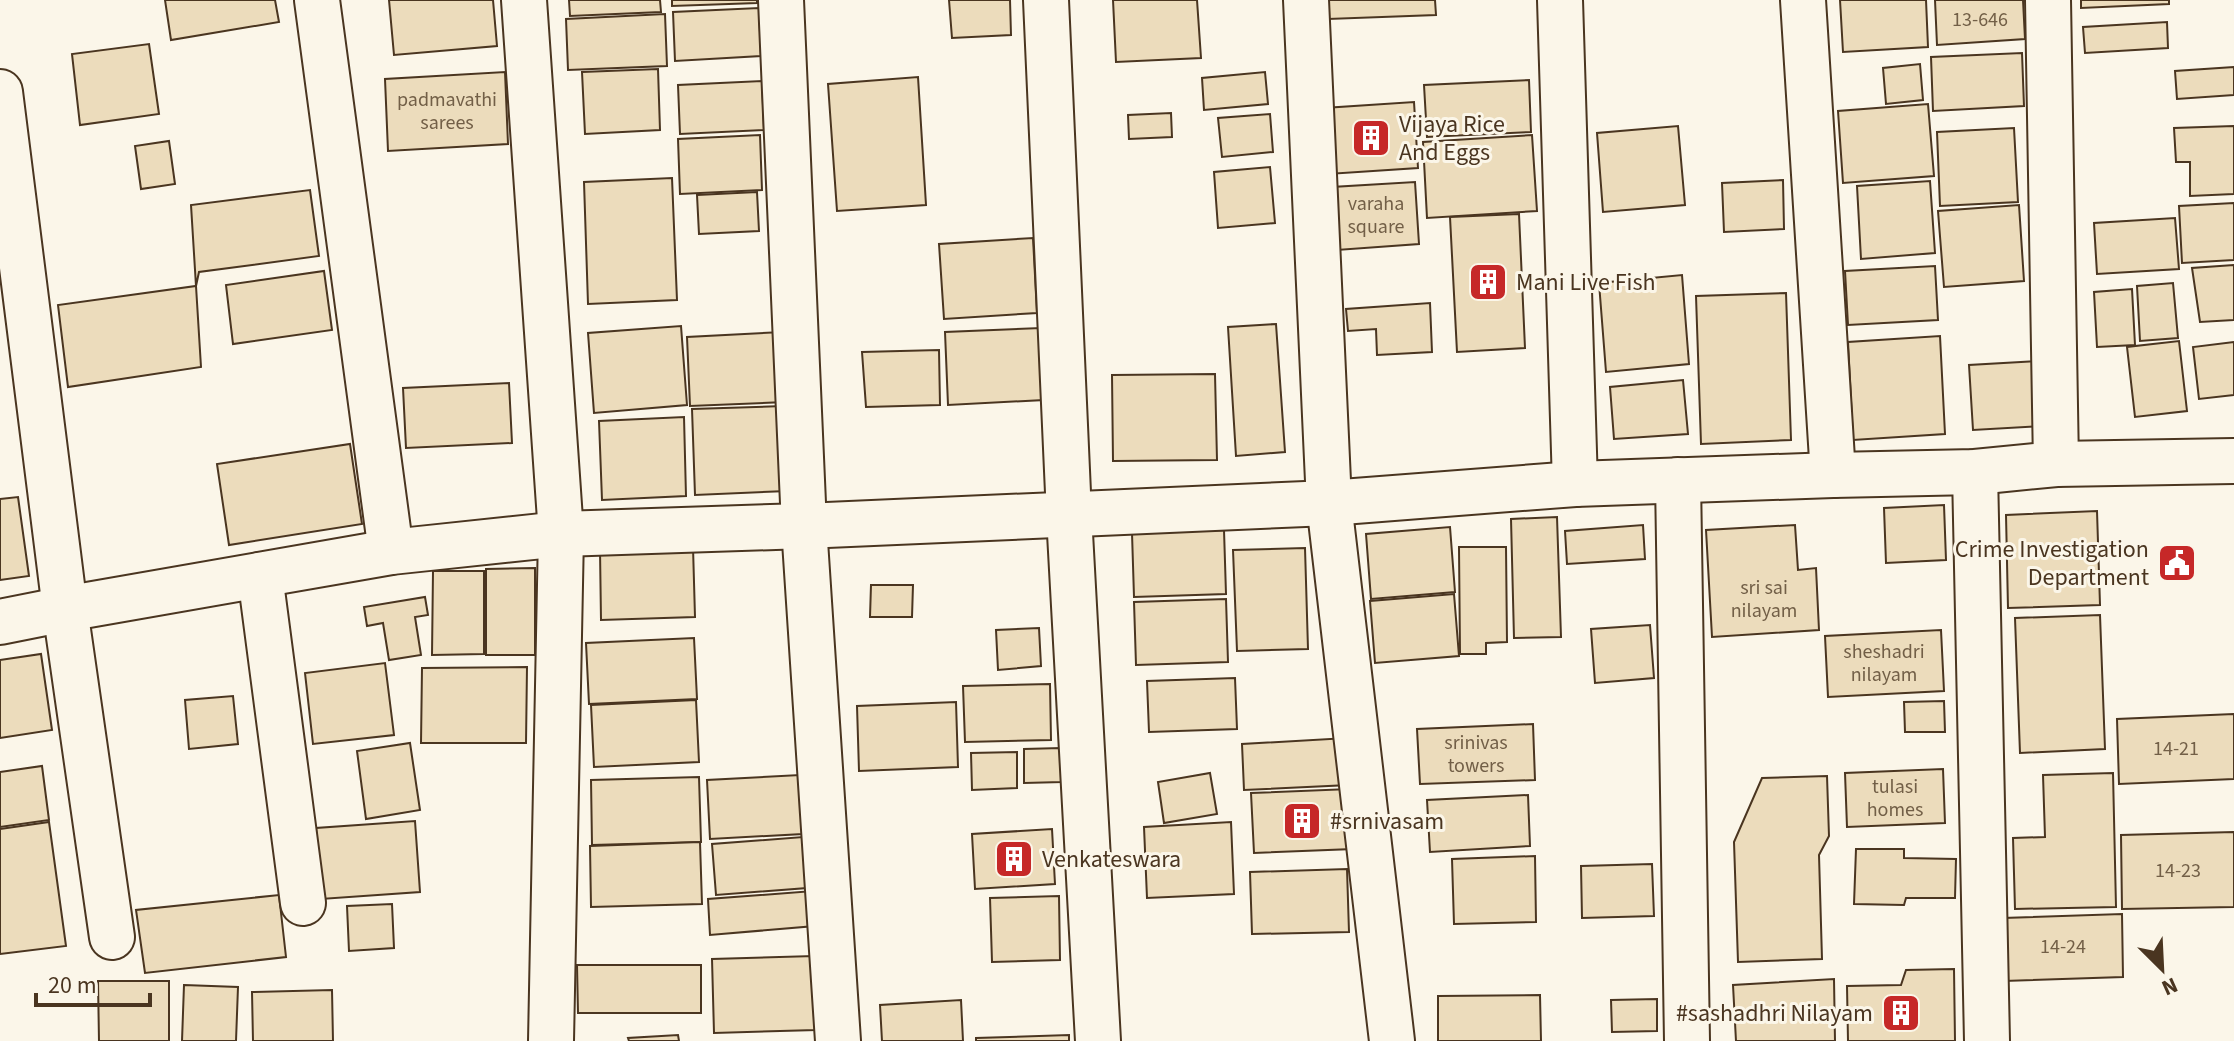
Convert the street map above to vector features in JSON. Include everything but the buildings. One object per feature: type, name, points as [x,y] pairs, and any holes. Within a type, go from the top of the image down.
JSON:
[{"type":"street","points":[[317,0],[391,552]]},
{"type":"street","points":[[524,0],[561,534],[551,1041]]},
{"type":"street","points":[[781,0],[804,526],[838,1041]]},
{"type":"street","points":[[1046,0],[1069,515],[1098,1041]]},
{"type":"street","points":[[1306,0],[1329,503],[1392,1041]]},
{"type":"street","points":[[1560,0],[1575,484]]},
{"type":"street","points":[[1803,0],[1833,475]]},
{"type":"street","points":[[2048,0],[2056,464]]},
{"type":"street","points":[[0,92],[65,609],[112,937]]},
{"type":"street","points":[[0,622],[391,552],[561,534],[1329,503],[1575,484],[1975,472],[2056,464],[2234,461]]},
{"type":"street","points":[[1975,472],[1987,1041]]},
{"type":"street","points":[[1678,480],[1687,1041]]},
{"type":"street","points":[[260,575],[303,903]]},
{"type":"place","name":"Vijaya Rice And Eggs","points":[[1371,138]]},
{"type":"place","name":"Mani Live Fish","points":[[1488,282]]},
{"type":"place","name":"Crime Investigation Department","points":[[2177,563]]},
{"type":"place","name":"#srnivasam","points":[[1302,821]]},
{"type":"place","name":"Venkateswara","points":[[1014,859]]},
{"type":"place","name":"#sashadhri Nilayam","points":[[1901,1013]]}]
